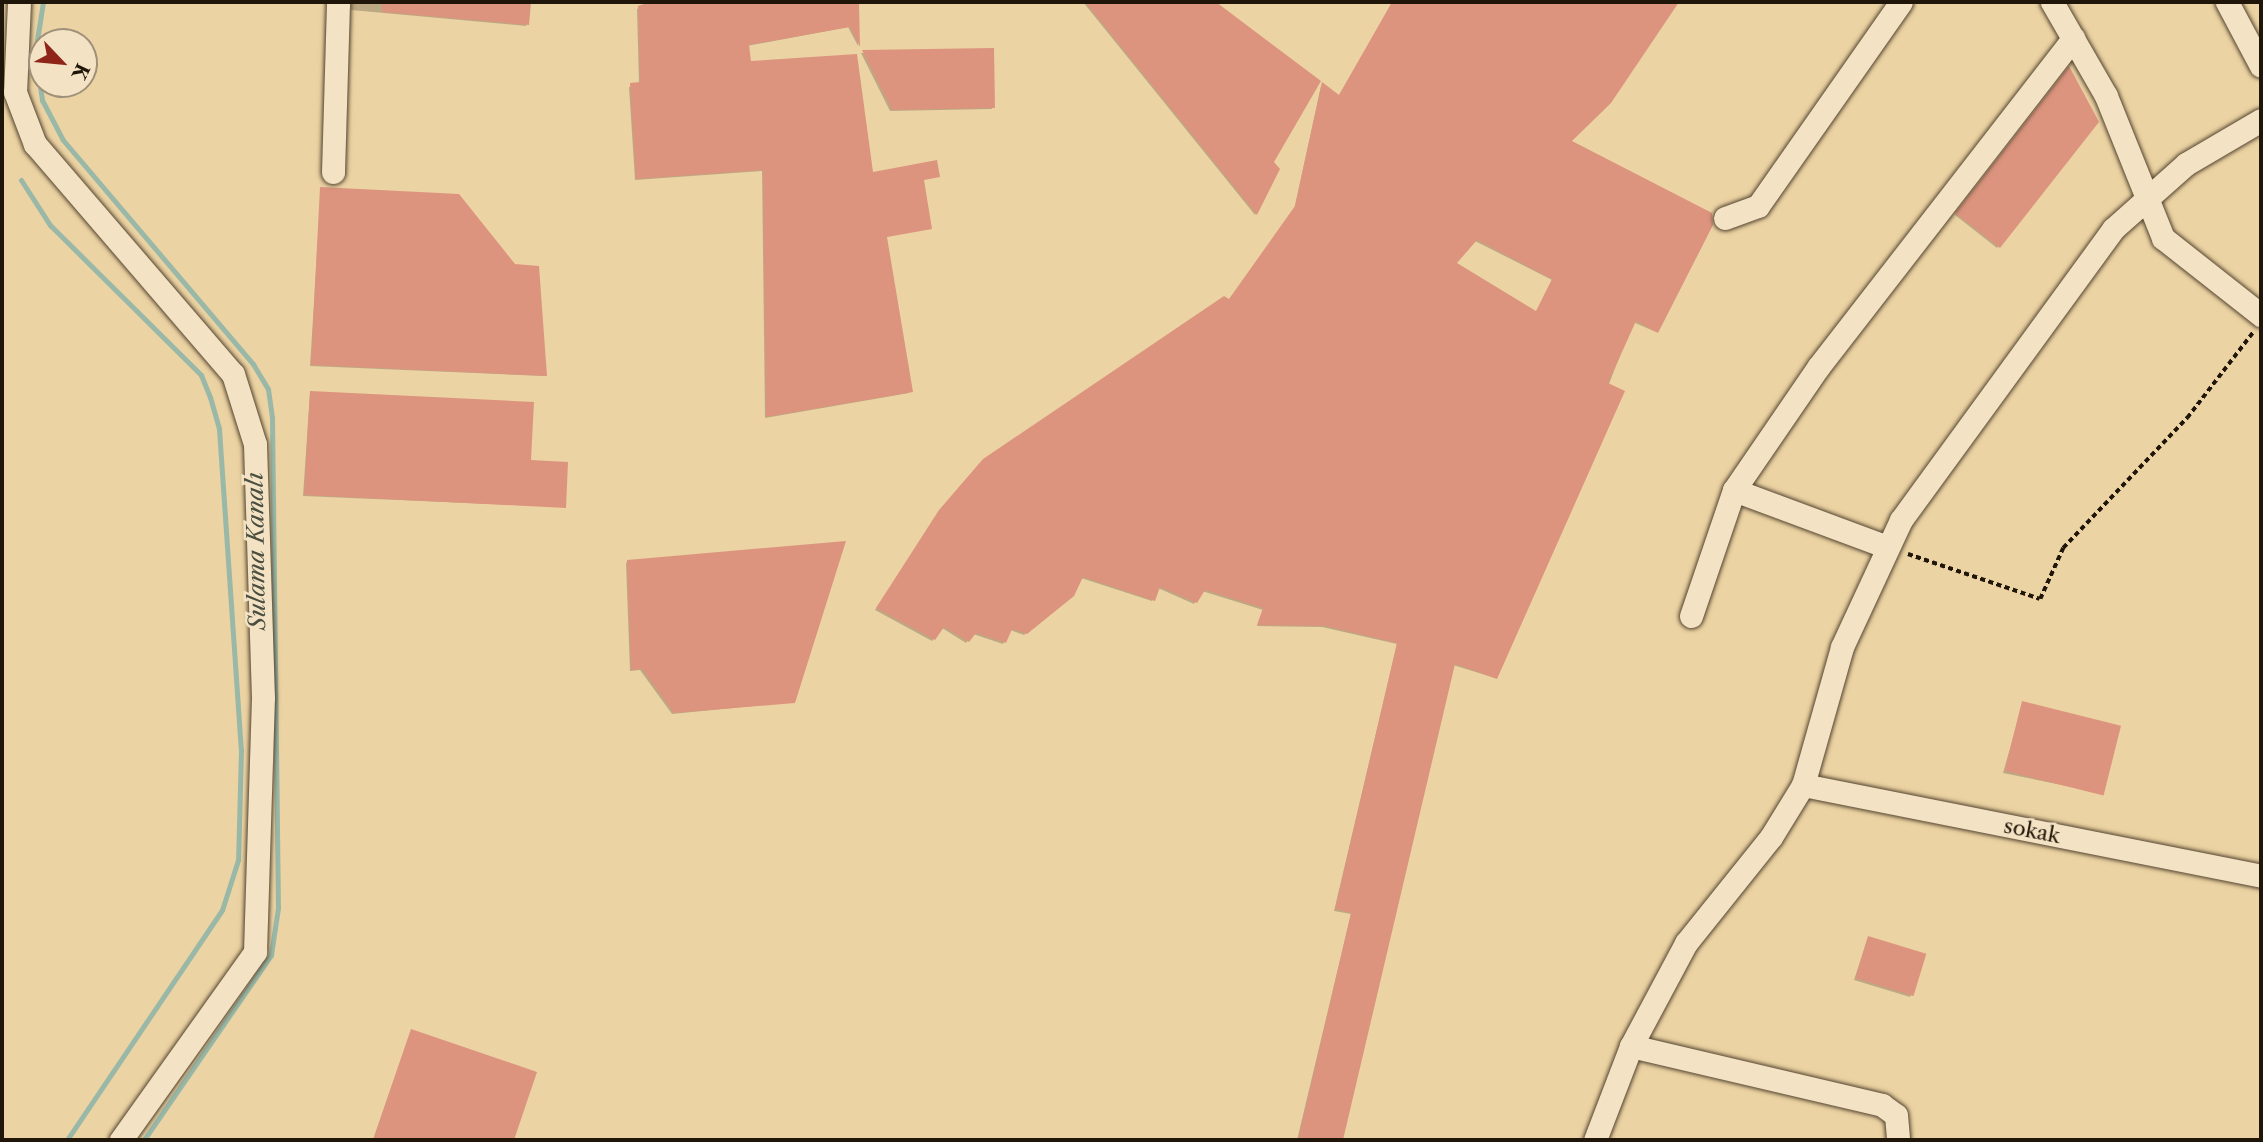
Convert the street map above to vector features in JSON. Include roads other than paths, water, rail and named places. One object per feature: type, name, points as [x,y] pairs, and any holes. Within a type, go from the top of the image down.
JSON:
[{"type":"street","points":[[19,2],[15,92],[36,144],[233,374],[255,444],[263,697],[256,952],[121,1140]]},
{"type":"street","points":[[333,172],[338,2]]},
{"type":"street","points":[[1726,218],[1758,206],[1901,2]]},
{"type":"street","points":[[2052,2],[2106,96],[2163,238],[2261,315]]},
{"type":"street","points":[[2227,2],[2261,66]]},
{"type":"street","points":[[1691,616],[1734,490],[1819,366],[2073,38]]},
{"type":"street","points":[[1595,1140],[1631,1046],[1686,943],[1772,837],[1803,785],[1842,647],[1886,547],[2001,378],[2113,229],[2147,194],[2261,120]]},
{"type":"street","points":[[1734,490],[1886,547]]},
{"type":"street","name":"sokak","points":[[1803,785],[2261,876]]},
{"type":"street","points":[[1631,1046],[1882,1105],[1896,1115],[1898,1140]]},
{"type":"waterway","name":"Sulama Kanalı","points":[[43,2],[35,53],[42,100],[63,140],[253,364],[268,389],[272,418],[278,908],[271,955],[144,1140]]},
{"type":"waterway","points":[[21,180],[50,225],[201,375],[210,397],[219,429],[241,749],[238,860],[222,910],[67,1140]]}]
